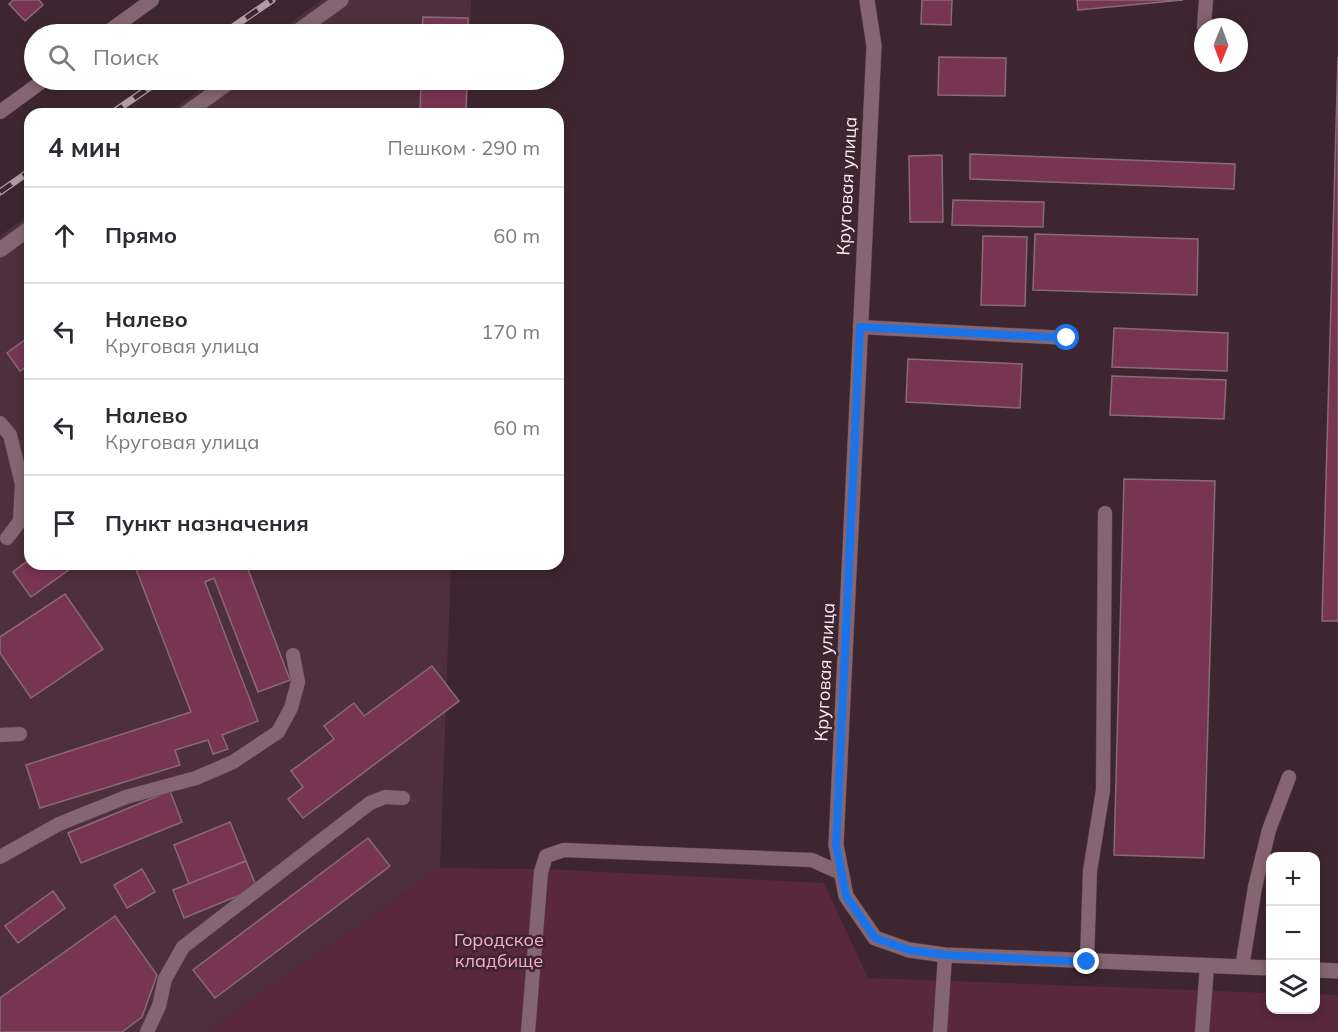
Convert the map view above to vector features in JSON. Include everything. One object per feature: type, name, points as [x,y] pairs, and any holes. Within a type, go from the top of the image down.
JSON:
[{"type":"street","points":[[308,24],[341,0]]},
{"type":"street","name":"Круговая улица","points":[[867,0],[874,46],[836,845],[846,896],[875,938],[909,950],[945,955],[1266,968]]},
{"type":"street","points":[[193,108],[218,90]]},
{"type":"street","points":[[0,250],[24,232]]},
{"type":"street","points":[[1320,970],[1338,971]]},
{"type":"lane","points":[[119,24],[152,0]]},
{"type":"lane","points":[[1205,18],[1206,0]]},
{"type":"lane","points":[[0,112],[30,90]]},
{"type":"lane","points":[[860,327],[1067,338]]},
{"type":"lane","points":[[0,423],[10,435],[22,484],[20,520],[7,538]]},
{"type":"lane","points":[[1087,962],[1090,871],[1103,790],[1105,513]]},
{"type":"lane","points":[[0,857],[59,824],[126,796],[196,778],[233,762],[278,732],[291,708],[298,682],[293,655]]},
{"type":"lane","points":[[0,735],[20,734]]},
{"type":"lane","points":[[1242,967],[1255,887],[1269,830],[1289,777]]},
{"type":"lane","points":[[147,1032],[159,1006],[165,979],[183,947],[370,803],[385,797],[403,798]]},
{"type":"lane","points":[[528,1032],[541,873],[546,856],[564,850],[812,860],[841,873]]},
{"type":"lane","points":[[940,1032],[945,955]]},
{"type":"lane","points":[[1202,1032],[1207,966]]},
{"type":"shaded area","points":[[322,0],[471,0],[470,24],[289,24]]},
{"type":"shaded area","points":[[200,90],[468,90],[467,108],[175,108]]},
{"type":"shaded area","points":[[24,218],[24,570],[451,570],[440,868],[206,1032],[0,1032],[0,236]]},
{"type":"green space","name":"Городское кладбище","points":[[440,868],[543,869],[824,883],[868,978],[1266,993],[1266,1014],[1320,1014],[1320,994],[1338,995],[1338,1032],[206,1032]]},
{"type":"building","points":[[13,0],[39,0],[43,5],[25,21],[9,4]]},
{"type":"building","points":[[922,0],[952,0],[951,25],[921,24]]},
{"type":"building","points":[[1077,0],[1183,0],[1078,10]]},
{"type":"building","points":[[423,17],[468,18],[468,24],[423,24]]},
{"type":"building","points":[[939,57],[1006,58],[1005,96],[938,95]]},
{"type":"building","points":[[1338,57],[1338,621],[1322,621]]},
{"type":"building","points":[[421,90],[467,90],[466,108],[420,108]]},
{"type":"building","points":[[970,154],[1235,164],[1234,189],[970,179]]},
{"type":"building","points":[[942,155],[943,222],[910,222],[909,156]]},
{"type":"building","points":[[953,200],[1044,202],[1043,227],[952,225]]},
{"type":"building","points":[[1035,234],[1198,239],[1197,295],[1033,290]]},
{"type":"building","points":[[983,236],[1027,237],[1025,306],[981,305]]},
{"type":"building","points":[[1114,328],[1228,333],[1227,371],[1112,367]]},
{"type":"building","points":[[24,340],[24,368],[20,371],[7,353]]},
{"type":"building","points":[[908,359],[1022,364],[1020,408],[906,402]]},
{"type":"building","points":[[1112,376],[1226,380],[1224,419],[1110,415]]},
{"type":"building","points":[[1124,479],[1215,481],[1204,858],[1114,855]]},
{"type":"building","points":[[24,564],[24,570],[69,570],[31,597],[13,572]]},
{"type":"building","points":[[136,570],[248,570],[290,680],[258,692],[214,578],[205,582],[258,721],[222,735],[228,749],[213,754],[208,740],[175,750],[180,765],[40,808],[26,765],[191,712]]},
{"type":"building","points":[[65,594],[103,649],[31,698],[0,653],[0,637]]},
{"type":"building","points":[[432,666],[459,701],[303,818],[288,799],[303,787],[291,771],[334,739],[324,726],[354,703],[364,716]]},
{"type":"building","points":[[170,791],[182,822],[81,863],[68,833]]},
{"type":"building","points":[[230,822],[246,861],[189,884],[174,845]]},
{"type":"building","points":[[368,838],[390,866],[215,998],[193,970]]},
{"type":"building","points":[[246,861],[257,888],[184,918],[173,890]]},
{"type":"building","points":[[142,869],[155,892],[127,908],[114,885]]},
{"type":"building","points":[[53,891],[65,908],[18,943],[5,926]]},
{"type":"building","points":[[115,916],[157,975],[142,1017],[122,1032],[0,1032],[0,998]]},
{"type":"railway","points":[[237,24],[272,0]]},
{"type":"railway","points":[[120,108],[146,90]]},
{"type":"railway","points":[[0,192],[24,175]]},
{"type":"route","points":[[1067,338],[860,327],[836,845],[846,896],[875,938],[909,950],[945,955],[1087,962]]}]
